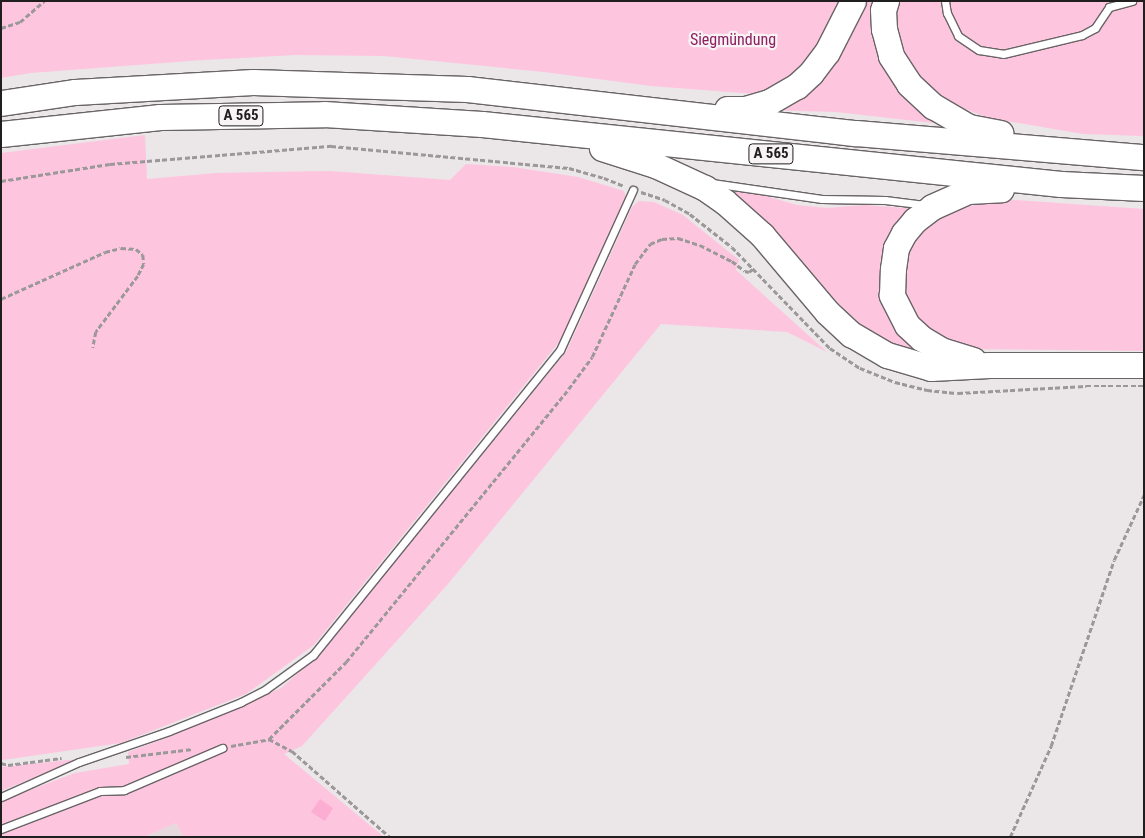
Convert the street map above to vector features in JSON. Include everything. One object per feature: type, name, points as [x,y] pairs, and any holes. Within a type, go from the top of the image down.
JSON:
[{"type":"highway","points":[[654,110],[745,109],[769,102],[797,86],[820,63],[853,1]]},
{"type":"highway","points":[[886,1],[883,10],[884,28],[891,56],[909,84],[933,106],[970,127],[1105,155]]},
{"type":"highway","name":"A 565","points":[[1,103],[74,92],[253,82],[467,89],[856,133],[1144,157]]},
{"type":"highway","name":"A 565","points":[[1,134],[170,117],[324,114],[482,124],[1061,184],[1144,188]]},
{"type":"highway","points":[[482,124],[588,144],[625,154],[687,180],[725,202],[762,235],[827,312],[851,334],[887,355],[931,368],[989,365],[1144,366]]},
{"type":"highway","points":[[989,365],[941,350],[921,338],[907,325],[892,295],[896,248],[904,233],[915,220],[932,207],[968,191],[1061,184]]},
{"type":"lane","points":[[946,1],[947,13],[958,36],[979,50],[1004,54],[1082,35],[1095,28],[1108,4],[1132,1]]},
{"type":"lane","points":[[687,180],[822,199],[885,200],[932,207]]},
{"type":"lane","points":[[1,797],[79,762],[105,754],[241,702],[266,689],[313,655],[560,350],[633,190]]},
{"type":"lane","points":[[1,830],[100,791],[124,790],[222,748]]},
{"type":"path","points":[[1,28],[20,22],[44,1]]},
{"type":"path","points":[[1,182],[110,164],[331,146],[569,168],[604,178],[633,190]]},
{"type":"path","points":[[105,754],[122,758],[222,748],[269,739],[346,662],[564,395],[592,357],[635,264],[650,244],[662,239],[678,238],[700,245],[732,261],[746,271],[749,272],[754,268]]},
{"type":"path","points":[[1,299],[104,252],[121,248],[136,249],[143,255],[144,264],[138,276],[96,332],[92,348]]},
{"type":"path","points":[[1010,837],[1051,746],[1114,560],[1144,494]]},
{"type":"path","points":[[269,739],[292,751],[390,837]]},
{"type":"path","points":[[1,763],[8,765],[65,757]]},
{"type":"shaded area","points":[[176,823],[184,837],[144,837]]},
{"type":"green space","name":"Siegmündung","points":[[1,1],[843,1],[810,58],[785,83],[755,94],[651,86],[544,72],[384,56],[296,55],[203,60],[31,73],[1,78]]},
{"type":"green space","points":[[865,1],[876,1],[890,75],[908,101],[942,124],[836,112],[766,110]]},
{"type":"green space","points":[[895,1],[1144,1],[1144,136],[1083,134],[989,118],[946,102],[902,60],[895,38]]},
{"type":"green space","points":[[145,135],[147,179],[216,173],[330,171],[450,180],[466,164],[513,167],[578,177],[624,191],[626,198],[564,336],[314,645],[246,694],[121,743],[3,760],[1,759],[1,153]]},
{"type":"green space","points":[[722,189],[755,193],[797,205],[827,208],[865,205],[918,209],[886,272],[928,355],[892,344],[861,325]]},
{"type":"green space","points":[[1000,199],[1144,209],[1144,351],[970,349],[926,330],[910,310],[900,274],[915,236],[950,211]]},
{"type":"green space","points":[[639,201],[654,202],[683,215],[739,260],[736,270],[827,352],[787,332],[661,324],[448,584],[302,746],[284,754],[384,837],[184,837],[176,823],[144,837],[1,837],[1,801],[75,773],[129,764],[128,752],[166,738],[281,688],[320,654],[566,352],[632,207]]},
{"type":"green space","points":[[79,759],[75,761],[1,791],[1,767]]},
{"type":"building","points":[[320,799],[333,808],[325,821],[311,812]]}]
